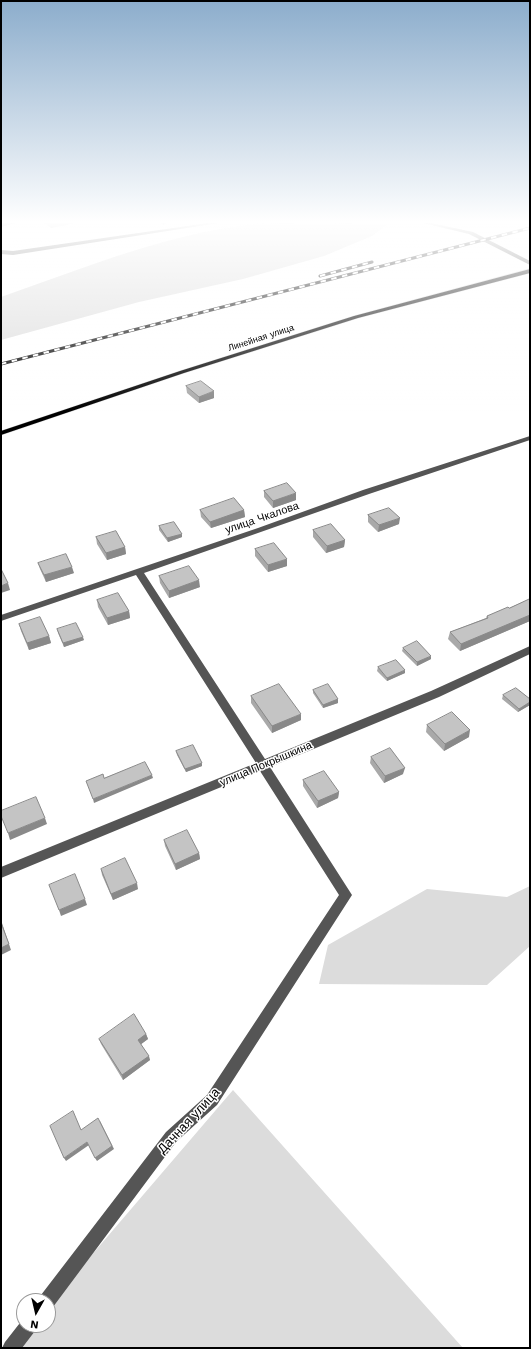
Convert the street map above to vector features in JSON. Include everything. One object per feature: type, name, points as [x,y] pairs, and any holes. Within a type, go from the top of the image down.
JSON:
[{"type":"main road","name":"Линейная улица","points":[[1,433],[182,372],[349,320],[475,286]]},
{"type":"street","name":"улица Чкалова","points":[[1,618],[261,530],[366,492],[530,438]]},
{"type":"street","points":[[138,571],[264,764]]},
{"type":"street","name":"улица Покрышкина","points":[[1,874],[435,694],[530,650]]},
{"type":"street","name":"Дачная улица","points":[[53,1293],[170,1137],[212,1100],[346,894],[264,764]]},
{"type":"street","points":[[11,1348],[23,1333]]},
{"type":"shaded area","points":[[33,286],[212,286],[139,302],[1,340],[1,297]]},
{"type":"shaded area","points":[[530,886],[530,946],[487,985],[319,984],[328,945],[427,889],[507,897]]},
{"type":"shaded area","points":[[233,1090],[463,1348],[12,1348],[25,1333],[56,1333],[56,1297]]},
{"type":"building","points":[[201,381],[214,391],[199,397],[186,386]]},
{"type":"building","points":[[287,483],[296,493],[273,501],[264,491]]},
{"type":"building","points":[[234,498],[244,510],[210,522],[200,510]]},
{"type":"building","points":[[389,508],[400,518],[379,525],[368,515]]},
{"type":"building","points":[[174,522],[182,534],[167,538],[159,526]]},
{"type":"building","points":[[331,524],[345,540],[327,546],[313,530]]},
{"type":"building","points":[[116,531],[125,547],[106,553],[96,537]]},
{"type":"building","points":[[274,543],[287,559],[268,565],[255,549]]},
{"type":"building","points":[[66,554],[72,567],[44,575],[38,563]]},
{"type":"building","points":[[189,566],[199,580],[169,591],[159,576]]},
{"type":"building","points":[[1,569],[8,583],[1,586]]},
{"type":"building","points":[[118,593],[129,611],[107,618],[97,600]]},
{"type":"building","points":[[530,599],[530,615],[461,644],[450,632],[488,618],[487,616]]},
{"type":"building","points":[[40,617],[49,636],[27,643],[19,624]]},
{"type":"building","points":[[76,623],[83,637],[63,643],[57,629]]},
{"type":"building","points":[[417,641],[431,656],[417,662],[403,648]]},
{"type":"building","points":[[396,660],[405,670],[387,678],[378,667]]},
{"type":"building","points":[[279,684],[301,714],[272,726],[251,696]]},
{"type":"building","points":[[328,684],[338,699],[323,705],[313,690]]},
{"type":"building","points":[[516,688],[530,699],[530,702],[519,709],[503,695]]},
{"type":"building","points":[[452,712],[470,730],[445,744],[427,725]]},
{"type":"building","points":[[193,745],[202,763],[185,769],[176,751]]},
{"type":"building","points":[[390,748],[405,768],[385,776],[371,757]]},
{"type":"building","points":[[145,762],[152,775],[93,799],[86,781],[103,774],[104,778]]},
{"type":"building","points":[[324,771],[339,792],[318,801],[303,780]]},
{"type":"building","points":[[36,797],[45,818],[8,833],[1,816],[1,811]]},
{"type":"building","points":[[187,830],[199,853],[175,864],[164,840]]},
{"type":"building","points":[[125,858],[137,883],[111,894],[101,869]]},
{"type":"building","points":[[75,874],[85,899],[59,910],[49,885]]},
{"type":"building","points":[[1,923],[9,944],[1,948]]},
{"type":"building","points":[[134,1014],[146,1034],[138,1040],[149,1056],[122,1075],[99,1039]]},
{"type":"building","points":[[73,1111],[81,1130],[98,1118],[112,1146],[95,1158],[87,1142],[64,1158],[50,1126]]},
{"type":"railway","points":[[1,364],[305,286]]}]
